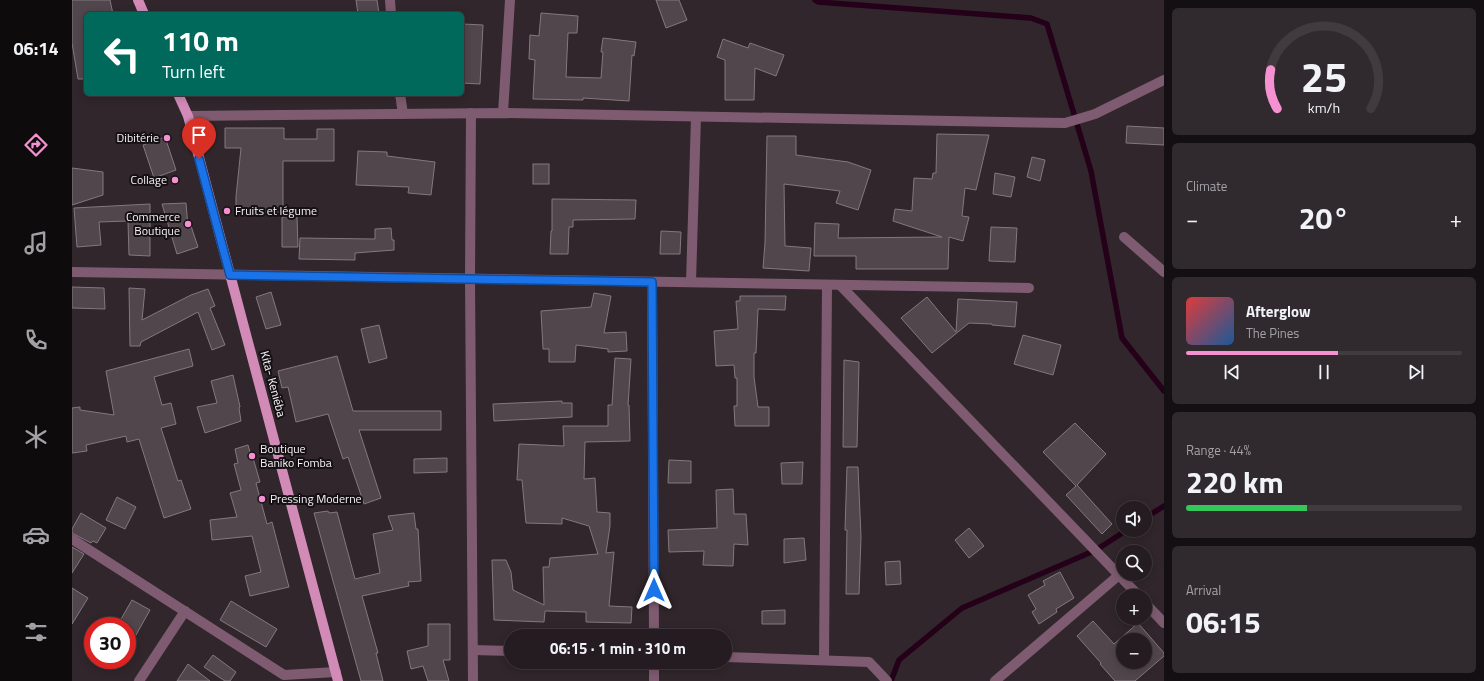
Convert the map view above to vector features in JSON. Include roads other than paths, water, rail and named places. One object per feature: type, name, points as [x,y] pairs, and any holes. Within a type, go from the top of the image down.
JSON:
[{"type":"main road","points":[[138,0],[143,12]]},
{"type":"main road","name":"Kita- Keniéba","points":[[179,96],[188,116],[337,677]]},
{"type":"street","points":[[390,0],[391,12]]},
{"type":"street","points":[[504,113],[510,0]]},
{"type":"street","points":[[188,116],[504,113],[1066,123],[1095,114],[1164,80]]},
{"type":"street","points":[[400,96],[403,114]]},
{"type":"street","points":[[471,113],[470,279],[473,681]]},
{"type":"street","points":[[691,282],[696,116]]},
{"type":"street","points":[[1124,237],[1164,272]]},
{"type":"street","points":[[72,272],[1029,288]]},
{"type":"street","points":[[652,282],[654,629]]},
{"type":"street","points":[[824,660],[827,285]]},
{"type":"street","points":[[840,285],[1116,572]]},
{"type":"street","points":[[72,539],[284,675],[337,677]]},
{"type":"street","points":[[995,681],[1116,578]]},
{"type":"street","points":[[1125,581],[1132,589]]},
{"type":"street","points":[[1152,610],[1164,623]]},
{"type":"street","points":[[139,681],[185,612]]},
{"type":"street","points":[[473,650],[504,651]]},
{"type":"street","points":[[732,657],[869,662],[887,681]]},
{"type":"street","points":[[654,669],[654,681]]},
{"type":"waterway","points":[[815,0],[818,2],[1031,18],[1047,24],[1091,171],[1122,338],[1164,391]]},
{"type":"waterway","points":[[1152,514],[1164,506]]},
{"type":"waterway","points":[[891,681],[899,660],[962,608],[1096,550],[1116,537]]},
{"type":"place","name":"Dibitérie","points":[[167,138]]},
{"type":"place","name":"Collage","points":[[175,180]]},
{"type":"place","name":"Fruits et légume","points":[[227,211]]},
{"type":"place","name":"Commerce Boutique","points":[[188,224]]},
{"type":"place","name":"Boutique Baniko Fomba","points":[[252,456]]},
{"type":"place","name":"Pressing Moderne","points":[[262,499]]}]
